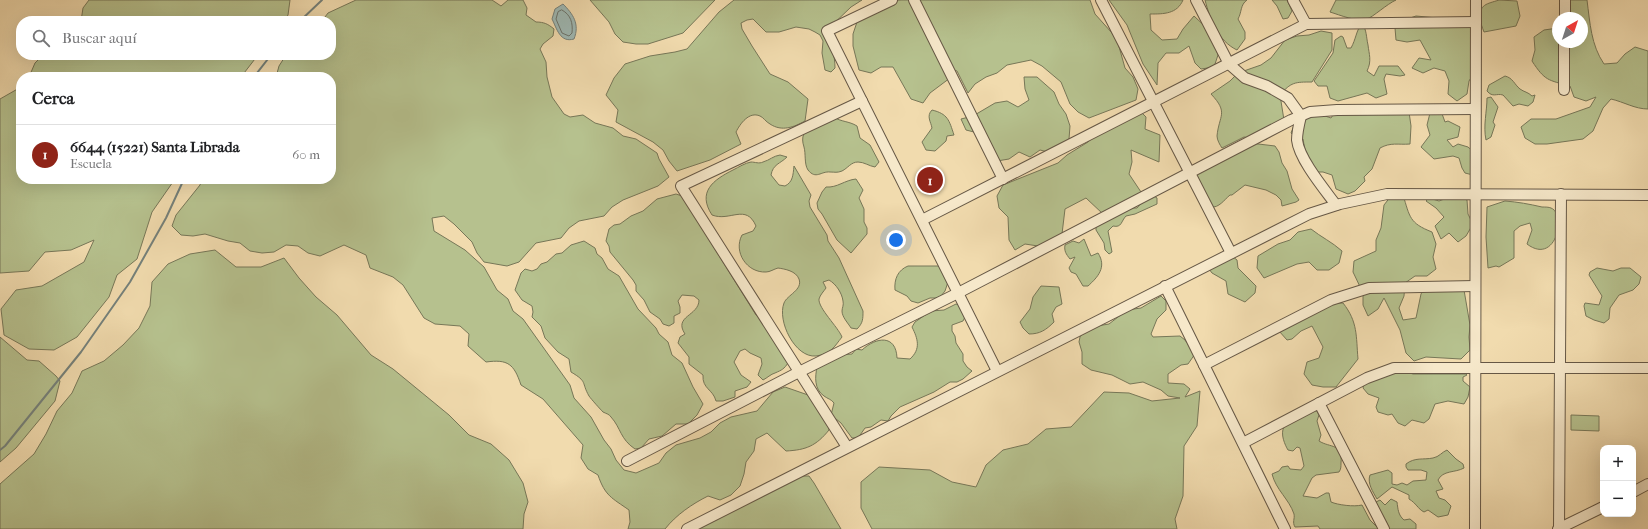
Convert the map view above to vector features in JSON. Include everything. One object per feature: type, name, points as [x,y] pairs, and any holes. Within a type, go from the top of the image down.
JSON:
[{"type":"street","points":[[892,0],[827,31],[997,371]]},
{"type":"street","points":[[914,0],[1003,179]]},
{"type":"street","points":[[1101,0],[1231,253]]},
{"type":"street","points":[[1196,0],[1228,64],[1245,78],[1267,86],[1288,98],[1301,116]]},
{"type":"street","points":[[1293,0],[1306,24]]},
{"type":"street","points":[[1475,529],[1476,0]]},
{"type":"street","points":[[1565,0],[1565,12]]},
{"type":"street","points":[[922,220],[1306,24],[1476,22]]},
{"type":"street","points":[[1564,48],[1564,90]]},
{"type":"street","points":[[847,447],[681,186],[862,101]]},
{"type":"street","points":[[627,461],[1310,112],[1337,110],[1476,109]]},
{"type":"street","points":[[1301,116],[1297,131],[1297,142],[1305,160],[1336,205]]},
{"type":"street","points":[[687,529],[1309,214],[1336,205],[1387,194],[1648,195]]},
{"type":"street","points":[[1561,194],[1558,529],[1600,508]]},
{"type":"street","points":[[1165,286],[1285,529]]},
{"type":"street","points":[[1204,365],[1331,300],[1369,288],[1475,286]]},
{"type":"street","points":[[1243,443],[1367,378],[1394,368],[1648,368]]},
{"type":"street","points":[[1319,403],[1384,529]]},
{"type":"street","points":[[1636,490],[1648,484]]},
{"type":"green space","points":[[89,0],[290,0],[287,16],[82,16],[83,8]]},
{"type":"green space","points":[[356,0],[492,0],[501,6],[508,0],[523,0],[527,8],[526,15],[536,22],[541,22],[554,29],[553,36],[543,44],[540,49],[546,62],[547,77],[552,97],[564,114],[570,117],[583,115],[595,123],[613,128],[623,136],[636,139],[657,153],[669,177],[658,186],[623,200],[612,207],[604,216],[579,221],[569,228],[561,238],[536,243],[519,262],[507,266],[484,262],[477,253],[472,242],[454,224],[444,216],[432,218],[434,231],[465,250],[484,267],[497,290],[508,299],[513,311],[523,319],[570,385],[574,398],[591,417],[611,449],[616,460],[624,470],[636,473],[659,463],[666,453],[676,445],[700,438],[711,432],[720,423],[731,417],[757,411],[773,392],[785,387],[811,396],[827,417],[829,430],[820,440],[810,446],[799,450],[786,451],[767,433],[756,439],[754,451],[746,462],[740,486],[731,495],[720,500],[708,496],[685,510],[665,529],[628,529],[630,522],[629,510],[606,492],[598,475],[588,469],[581,458],[583,445],[543,399],[521,385],[516,372],[509,364],[500,361],[486,362],[468,346],[469,334],[460,326],[435,324],[424,318],[403,285],[393,277],[370,268],[366,255],[344,245],[320,256],[308,253],[298,246],[286,245],[274,252],[262,253],[250,251],[240,243],[205,234],[193,236],[181,235],[172,226],[176,215],[200,184],[336,184],[336,72],[277,72],[283,60],[336,60],[336,16],[326,16],[328,13]]},
{"type":"green space","points":[[590,0],[715,0],[683,33],[648,44],[636,44],[623,42],[615,34],[609,22]]},
{"type":"green space","points":[[734,0],[862,0],[851,7],[826,31],[834,58],[835,68],[831,72],[825,70],[822,53],[823,41],[820,35],[815,32],[809,29],[796,27],[779,32],[766,32],[753,19],[741,23],[742,29],[770,74],[788,82],[808,99],[805,121],[792,127],[779,128],[760,116],[752,115],[742,122],[736,132],[741,144],[710,160],[677,171],[663,150],[653,142],[616,122],[618,110],[606,95],[614,78],[625,64],[650,56],[687,49],[719,12]]},
{"type":"green space","points":[[1090,0],[1095,14],[1112,33],[1118,43],[1125,68],[1133,77],[1138,89],[1136,100],[1089,118],[1078,112],[1070,104],[1061,82],[1042,66],[1031,60],[1007,65],[997,73],[986,77],[975,84],[968,93],[957,71],[946,67],[950,78],[930,93],[923,103],[911,99],[893,67],[881,67],[871,73],[859,70],[853,46],[853,34],[857,22],[886,1]]},
{"type":"green space","points":[[1109,0],[1183,0],[1174,11],[1150,14],[1151,30],[1162,40],[1177,39],[1194,16],[1211,32],[1218,55],[1214,67],[1201,69],[1195,63],[1189,46],[1179,53],[1166,53],[1158,63],[1157,85],[1143,64],[1127,25]]},
{"type":"green space","points":[[1205,0],[1247,0],[1242,6],[1238,19],[1245,32],[1245,39],[1237,50],[1225,41],[1216,29],[1209,15]]},
{"type":"green space","points":[[1272,0],[1287,0],[1292,11],[1288,18],[1283,19],[1277,6]]},
{"type":"green space","points":[[1336,0],[1396,0],[1370,18],[1358,20],[1330,12]]},
{"type":"green space","points":[[1499,0],[1517,1],[1520,16],[1516,26],[1484,32],[1480,19],[1482,7]]},
{"type":"green space","points":[[1568,0],[1587,0],[1590,25],[1596,49],[1604,64],[1617,63],[1625,54],[1635,47],[1648,51],[1648,109],[1639,108],[1611,99],[1603,108],[1593,131],[1583,139],[1547,144],[1535,144],[1525,138],[1521,127],[1531,119],[1556,119],[1590,107],[1596,97],[1586,101],[1574,97],[1570,86],[1548,79],[1540,72],[1532,61],[1535,50],[1534,37],[1544,30],[1552,29],[1552,48],[1588,48],[1588,12],[1567,12]]},
{"type":"green space","points":[[1416,16],[1470,21],[1478,31],[1475,71],[1469,81],[1467,94],[1457,101],[1448,94],[1449,81],[1445,71],[1434,68],[1423,73],[1412,68],[1419,58],[1431,60],[1420,40],[1407,42],[1396,40],[1395,28],[1404,20]]},
{"type":"green space","points":[[1362,23],[1366,31],[1370,61],[1367,71],[1374,76],[1379,66],[1398,66],[1405,75],[1400,76],[1386,74],[1384,79],[1387,94],[1376,98],[1367,93],[1338,101],[1330,98],[1327,86],[1318,86],[1314,81],[1333,53],[1335,40],[1341,36],[1343,37],[1347,48],[1351,48],[1358,29]]},
{"type":"green space","points":[[1321,31],[1332,33],[1332,50],[1312,82],[1301,82],[1290,85],[1280,95],[1284,120],[1267,139],[1244,137],[1222,148],[1217,136],[1222,114],[1217,100],[1211,94],[1230,81],[1238,73],[1261,65],[1271,58],[1285,40]]},
{"type":"green space","points":[[38,60],[254,60],[245,72],[31,72]]},
{"type":"green space","points":[[1505,76],[1512,80],[1522,90],[1532,96],[1535,95],[1533,102],[1528,106],[1519,104],[1513,106],[1503,95],[1493,95],[1487,91],[1489,85]]},
{"type":"green space","points":[[1024,77],[1037,77],[1054,92],[1059,104],[1066,114],[1070,126],[1069,139],[1052,153],[1040,150],[1030,157],[1019,152],[1009,159],[997,161],[978,133],[966,130],[961,119],[973,116],[995,103],[1007,101],[1018,107],[1029,100],[1025,89]]},
{"type":"green space","points":[[16,90],[16,184],[172,184],[152,212],[137,259],[117,275],[109,297],[77,337],[54,350],[29,349],[4,335],[1,309],[16,290],[42,286],[84,262],[94,240],[71,250],[45,252],[29,271],[0,273],[0,99]]},
{"type":"green space","points":[[1491,97],[1498,107],[1493,122],[1495,125],[1491,137],[1486,140],[1485,124],[1487,98]]},
{"type":"green space","points":[[932,110],[941,113],[947,118],[954,135],[947,136],[946,141],[935,151],[926,150],[922,142],[932,128],[929,114]]},
{"type":"green space","points":[[1140,111],[1146,117],[1145,129],[1160,135],[1159,162],[1131,150],[1132,162],[1129,174],[1143,195],[1137,206],[1125,207],[1103,214],[1086,198],[1065,209],[1062,234],[1038,246],[1025,244],[1015,250],[1009,240],[1008,217],[999,208],[997,196],[1003,185],[1058,163],[1067,155],[1088,142],[1106,125]]},
{"type":"green space","points":[[1441,111],[1445,122],[1448,121],[1460,127],[1458,137],[1447,140],[1453,147],[1458,144],[1468,147],[1476,154],[1473,175],[1465,173],[1459,158],[1453,156],[1434,159],[1421,147],[1430,135],[1427,125],[1430,113]]},
{"type":"green space","points":[[1409,112],[1411,126],[1410,144],[1391,144],[1380,148],[1372,169],[1364,177],[1365,181],[1355,191],[1348,194],[1336,189],[1332,175],[1317,172],[1307,162],[1303,139],[1297,139],[1291,133],[1295,123],[1300,117],[1325,116],[1331,118],[1333,115]]},
{"type":"green space","points":[[834,117],[857,126],[860,138],[870,145],[879,162],[875,167],[858,162],[853,163],[839,172],[827,172],[816,175],[808,170],[803,140],[804,134],[806,130],[816,124]]},
{"type":"green space","points":[[1250,143],[1275,146],[1287,171],[1292,189],[1299,200],[1282,206],[1281,200],[1276,195],[1266,190],[1245,185],[1230,195],[1219,205],[1211,207],[1196,176],[1197,170]]},
{"type":"green space","points":[[780,155],[787,157],[775,166],[771,175],[779,185],[785,186],[791,180],[794,166],[811,195],[809,201],[810,207],[839,258],[863,311],[862,323],[857,329],[851,328],[843,315],[843,301],[838,289],[829,280],[823,282],[826,288],[819,299],[820,303],[842,337],[829,352],[816,356],[808,355],[795,345],[783,319],[784,303],[799,286],[800,283],[798,276],[793,272],[784,269],[778,268],[768,272],[759,271],[748,265],[739,248],[742,235],[753,231],[756,226],[752,219],[742,214],[719,217],[712,215],[706,200],[709,188],[719,178],[746,163],[762,163]]},
{"type":"green space","points":[[856,179],[863,190],[859,198],[864,209],[864,222],[867,228],[867,234],[851,253],[837,240],[818,209],[817,203],[826,187]]},
{"type":"green space","points":[[676,194],[682,196],[756,315],[766,322],[788,363],[783,369],[763,380],[758,375],[762,364],[761,358],[745,349],[740,351],[734,362],[741,375],[751,382],[747,387],[735,391],[735,397],[723,401],[716,401],[713,394],[704,383],[703,375],[689,364],[689,357],[678,343],[680,337],[685,334],[682,328],[682,323],[695,310],[699,300],[694,296],[682,295],[678,301],[680,313],[674,316],[674,323],[669,326],[663,324],[660,319],[650,312],[644,300],[636,291],[636,285],[633,280],[610,252],[606,241],[609,229],[614,225],[620,224],[631,216],[643,211],[657,199]]},
{"type":"green space","points":[[1403,195],[1409,214],[1415,222],[1424,229],[1432,232],[1436,244],[1433,257],[1436,269],[1427,276],[1415,276],[1405,283],[1404,296],[1399,308],[1403,320],[1416,318],[1421,294],[1427,284],[1464,290],[1470,325],[1470,350],[1461,359],[1426,357],[1414,361],[1406,353],[1400,330],[1384,298],[1378,309],[1368,316],[1363,305],[1363,293],[1353,272],[1354,261],[1376,251],[1376,240],[1381,228],[1384,205],[1391,196]]},
{"type":"green space","points":[[1455,195],[1467,200],[1468,214],[1473,224],[1466,236],[1458,242],[1449,233],[1441,239],[1435,226],[1444,217],[1436,208],[1426,201],[1429,198],[1439,201]]},
{"type":"green space","points":[[1154,196],[1157,198],[1157,204],[1135,214],[1126,216],[1120,225],[1113,226],[1108,231],[1112,252],[1109,254],[1105,250],[1104,243],[1096,230],[1096,224],[1131,208],[1137,208],[1144,200]]},
{"type":"green space","points":[[1505,201],[1551,208],[1556,212],[1558,219],[1556,236],[1552,244],[1545,248],[1537,249],[1527,244],[1532,230],[1530,223],[1520,226],[1514,231],[1514,258],[1499,267],[1496,266],[1488,268],[1486,237],[1487,207]]},
{"type":"green space","points":[[1311,229],[1342,251],[1339,263],[1329,270],[1317,270],[1309,262],[1297,264],[1264,278],[1257,268],[1258,256],[1278,244],[1290,240],[1298,232]]},
{"type":"green space","points":[[1084,239],[1091,256],[1098,253],[1102,263],[1098,275],[1088,286],[1083,286],[1076,274],[1071,272],[1069,268],[1075,257],[1070,259],[1066,254],[1065,249],[1065,245],[1073,241],[1079,243]]},
{"type":"green space","points":[[584,241],[595,248],[597,254],[602,258],[608,269],[619,276],[638,309],[656,328],[659,334],[668,342],[672,355],[682,363],[703,404],[697,415],[688,424],[676,424],[662,436],[649,439],[641,448],[635,449],[626,441],[610,416],[603,412],[590,397],[582,380],[571,372],[569,359],[558,352],[545,338],[541,326],[532,317],[532,306],[522,300],[515,290],[521,273],[525,269],[532,271],[537,269],[541,264],[547,262],[556,254],[562,253],[571,245]]},
{"type":"green space","points":[[215,250],[236,267],[261,267],[284,258],[316,297],[337,315],[371,355],[393,369],[449,415],[469,435],[491,444],[509,460],[523,483],[528,502],[524,514],[523,529],[0,529],[0,484],[34,454],[57,411],[72,393],[82,371],[104,361],[123,345],[139,328],[150,306],[152,282],[168,264],[190,254]]},
{"type":"green space","points":[[1228,253],[1237,260],[1238,268],[1256,286],[1255,293],[1245,302],[1228,294],[1226,281],[1212,273],[1209,269]]},
{"type":"green space","points":[[908,266],[942,266],[949,279],[945,291],[941,296],[936,298],[930,298],[918,303],[911,301],[907,296],[895,290],[897,275]]},
{"type":"green space","points":[[1597,268],[1613,271],[1621,268],[1630,268],[1641,277],[1639,284],[1633,290],[1619,295],[1610,308],[1609,319],[1604,323],[1586,316],[1584,306],[1585,303],[1599,305],[1602,296],[1589,275],[1590,272]]},
{"type":"green space","points":[[1041,286],[1059,287],[1062,304],[1056,307],[1052,314],[1054,322],[1051,325],[1040,332],[1029,334],[1020,322],[1030,309],[1033,297]]},
{"type":"green space","points":[[1161,296],[1166,301],[1166,310],[1157,319],[1151,334],[1153,337],[1180,336],[1185,340],[1195,354],[1188,364],[1181,365],[1168,374],[1168,383],[1184,384],[1190,389],[1185,397],[1200,391],[1197,426],[1184,446],[1183,496],[1175,519],[1177,529],[872,529],[861,508],[861,482],[879,467],[930,470],[952,482],[976,487],[986,465],[1003,450],[1028,444],[1046,429],[1071,427],[1104,392],[1129,393],[1152,401],[1180,398],[1168,396],[1161,390],[1143,382],[1130,384],[1112,375],[1091,370],[1082,364],[1082,352],[1079,342],[1082,334],[1091,327],[1109,324],[1127,310],[1141,308]]},
{"type":"green space","points":[[1330,303],[1343,303],[1348,310],[1354,323],[1358,359],[1336,387],[1323,387],[1312,385],[1304,374],[1307,362],[1319,358],[1323,347],[1312,326],[1301,331],[1292,339],[1287,340],[1279,331]]},
{"type":"green space","points":[[956,304],[962,306],[965,317],[963,321],[952,325],[952,331],[955,336],[956,343],[963,354],[963,361],[972,371],[957,382],[950,382],[934,392],[900,407],[888,421],[881,420],[871,427],[865,428],[858,438],[852,438],[841,423],[831,415],[834,403],[818,390],[816,379],[817,367],[838,355],[852,354],[856,349],[862,350],[873,342],[879,340],[889,341],[893,345],[896,350],[897,358],[910,359],[917,348],[917,340],[912,327],[915,322],[931,311],[944,310]]},
{"type":"green space","points":[[0,337],[27,360],[39,361],[60,381],[55,401],[16,448],[0,462]]},
{"type":"green space","points":[[1403,371],[1413,374],[1466,374],[1467,375],[1463,377],[1463,381],[1470,387],[1468,397],[1464,404],[1448,401],[1435,404],[1429,419],[1424,423],[1412,420],[1405,426],[1398,423],[1392,414],[1388,415],[1378,412],[1376,407],[1379,398],[1368,394],[1363,388],[1365,381]]},
{"type":"green space","points":[[1312,410],[1317,411],[1319,415],[1317,421],[1321,435],[1319,441],[1338,449],[1341,457],[1341,467],[1339,472],[1316,475],[1312,478],[1303,496],[1317,498],[1329,493],[1331,502],[1355,506],[1362,505],[1370,520],[1379,529],[1320,529],[1318,526],[1295,527],[1292,509],[1276,485],[1272,474],[1279,471],[1282,467],[1288,466],[1290,469],[1301,470],[1304,466],[1300,448],[1297,447],[1293,451],[1288,450],[1283,439],[1283,430],[1288,424],[1296,419],[1300,419],[1305,413]]},
{"type":"green space","points":[[1571,415],[1599,416],[1599,431],[1571,430]]},
{"type":"green space","points":[[1447,450],[1463,464],[1464,468],[1446,473],[1438,480],[1443,489],[1436,491],[1439,498],[1445,500],[1451,506],[1448,515],[1438,517],[1428,510],[1424,512],[1409,499],[1409,495],[1392,487],[1377,499],[1370,484],[1370,475],[1388,470],[1392,473],[1392,484],[1397,485],[1402,483],[1407,485],[1413,481],[1426,480],[1427,472],[1421,470],[1408,470],[1406,464],[1416,460],[1429,459],[1439,456]]},
{"type":"green space","points":[[809,476],[841,529],[697,529],[788,480]]},
{"type":"green space","points":[[1391,499],[1397,502],[1402,518],[1404,520],[1410,519],[1416,524],[1416,529],[1386,529],[1386,521],[1381,516],[1376,502],[1380,500],[1385,505]]},
{"type":"water","points":[[563,4],[570,12],[576,24],[576,34],[574,39],[569,40],[562,37],[557,31],[552,19],[555,9]]},
{"type":"waterway","points":[[305,16],[322,0]]},
{"type":"waterway","points":[[258,72],[267,60]]},
{"type":"waterway","points":[[0,450],[5,446],[81,352],[130,282],[166,218],[182,184]]},
{"type":"place","name":"6644 (15221) Santa Librada","points":[[930,180]]}]
